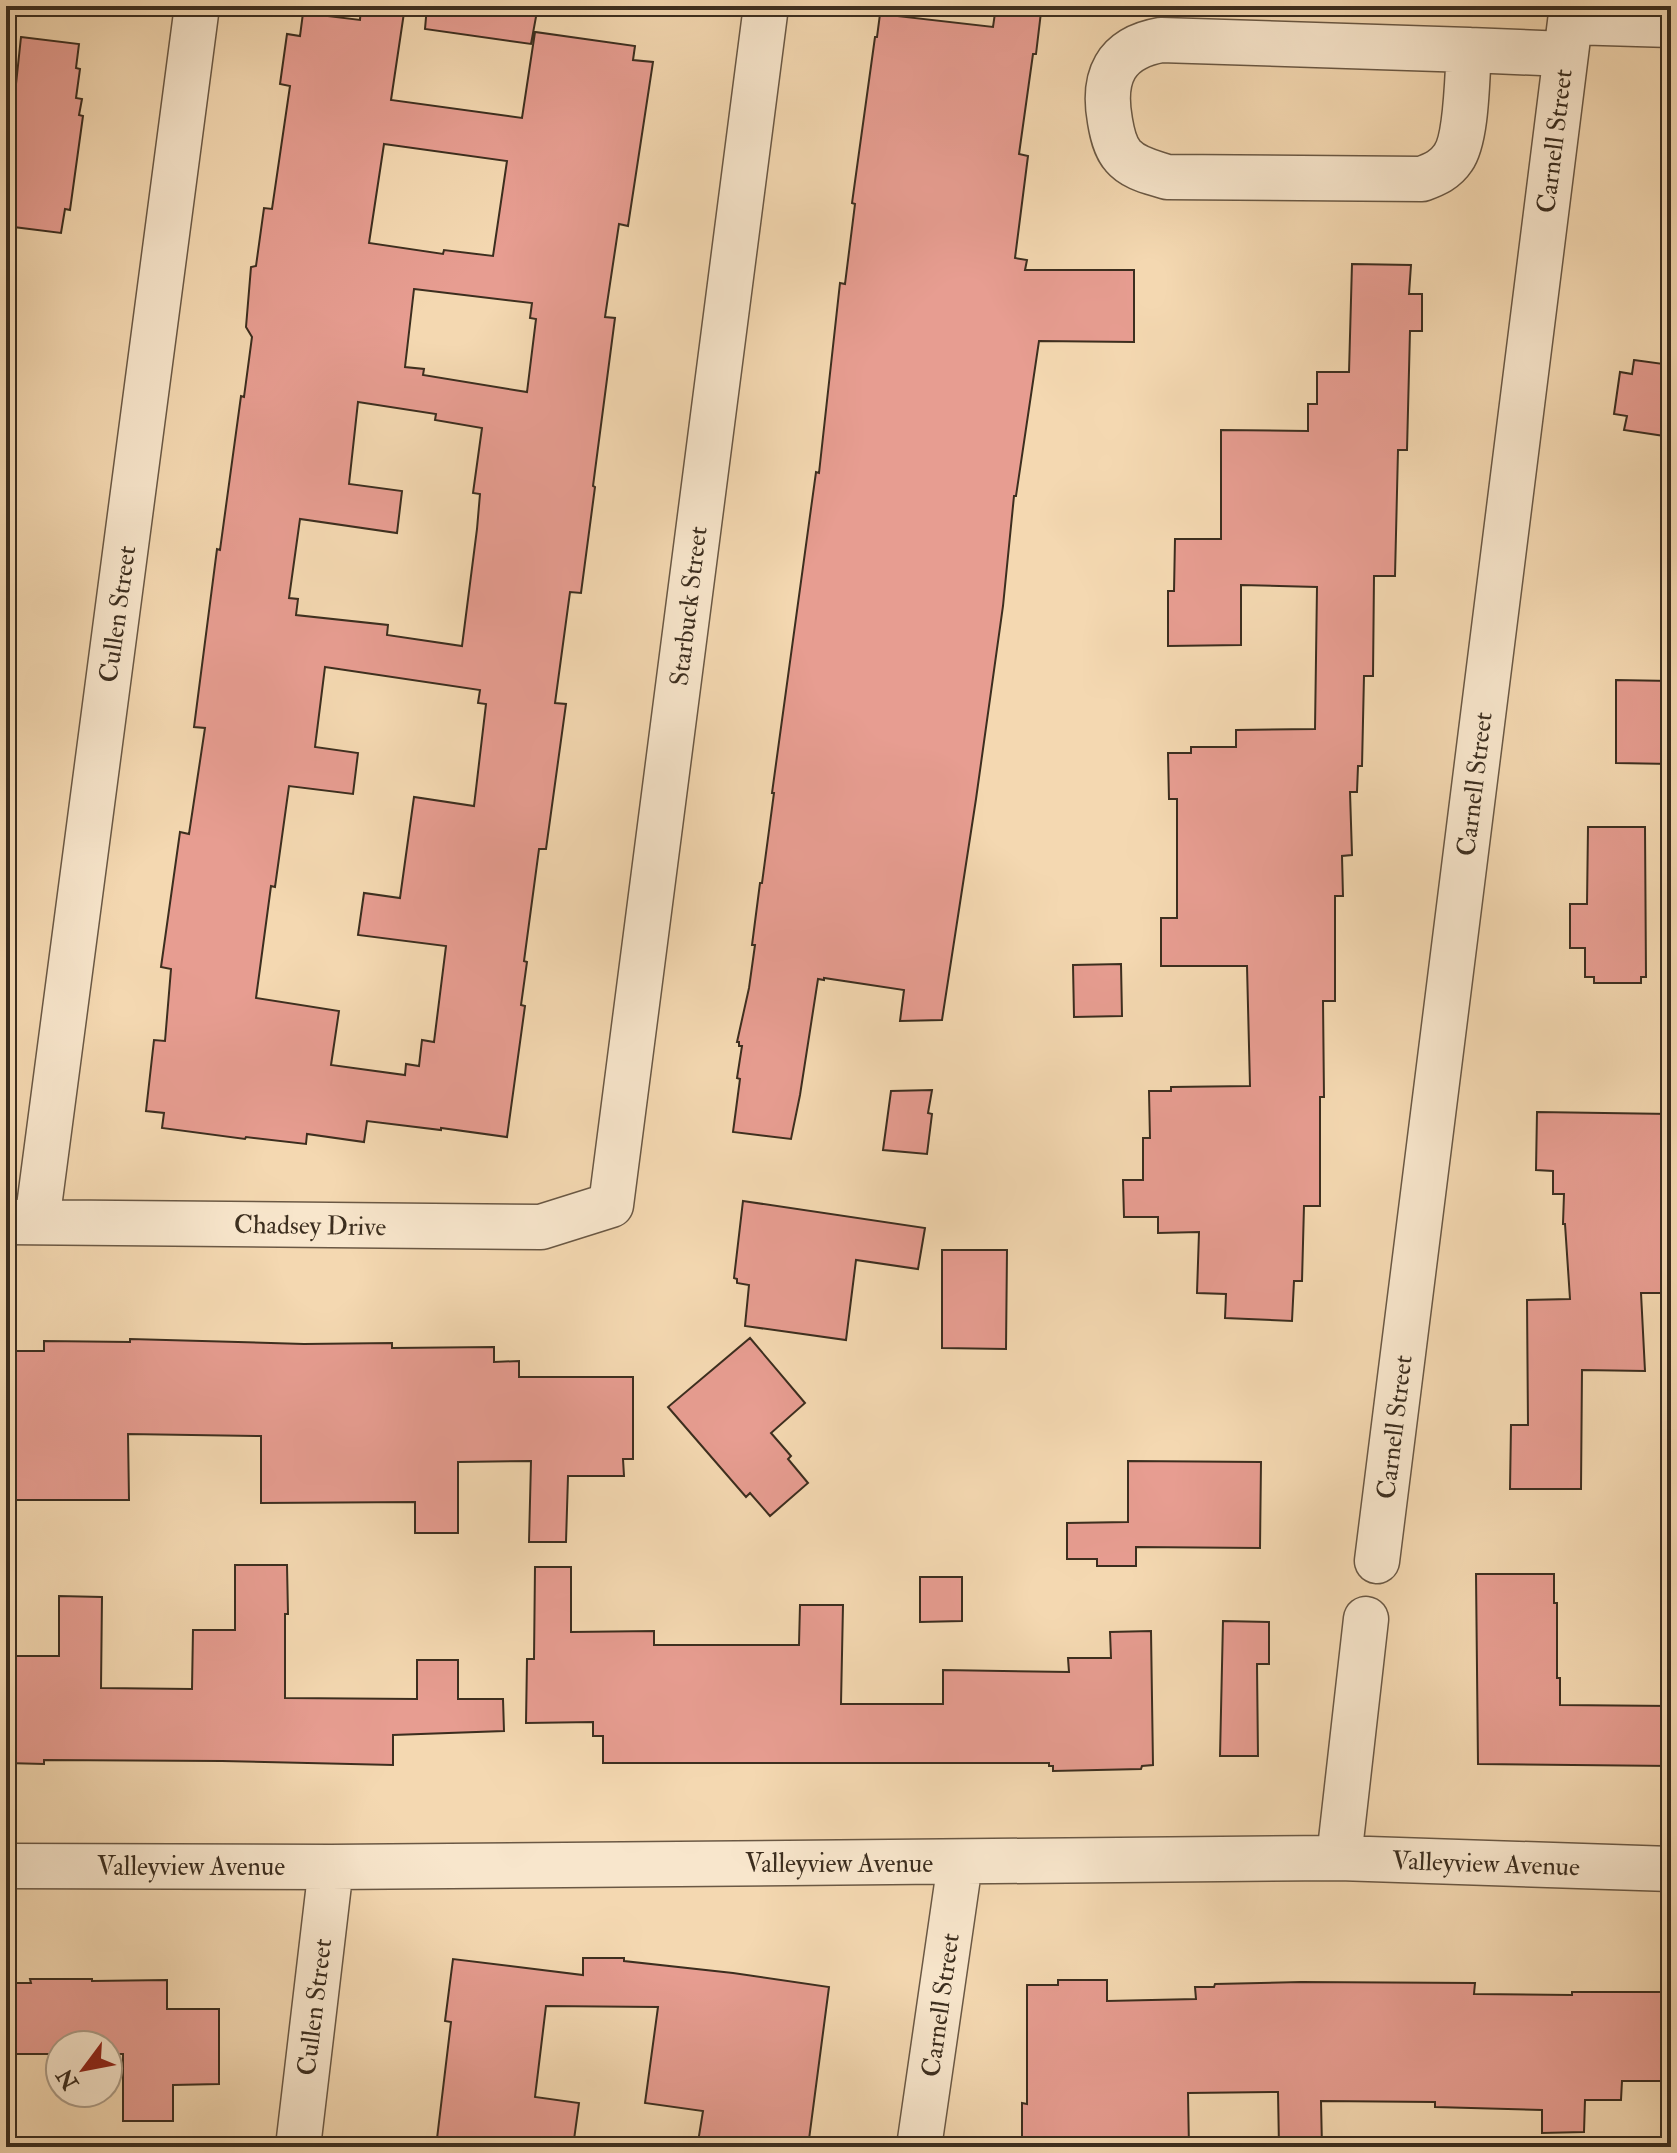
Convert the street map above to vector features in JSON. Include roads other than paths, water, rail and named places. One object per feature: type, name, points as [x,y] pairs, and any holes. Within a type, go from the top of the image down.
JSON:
[{"type":"street","name":"Cullen Street","points":[[22,1222],[197,6]]},
{"type":"street","name":"Starbuck Street","points":[[611,1205],[766,6]]},
{"type":"street","points":[[1469,50],[1461,136],[1456,155],[1437,173],[1422,179],[1167,177],[1139,169],[1122,155],[1113,137],[1109,115],[1110,75],[1124,54],[1147,42],[1469,50],[1569,27],[1671,25]]},
{"type":"street","name":"Carnell Street","points":[[1377,1561],[1569,27]]},
{"type":"street","name":"Chadsey Drive","points":[[22,1222],[541,1227],[611,1205]]},
{"type":"street","points":[[1339,1858],[1366,1619]]},
{"type":"street","name":"Valleyview Avenue","points":[[6,1866],[331,1867],[1339,1858],[1671,1869]]},
{"type":"street","name":"Carnell Street","points":[[919,2147],[960,1863]]},
{"type":"street","name":"Cullen Street","points":[[298,2147],[331,1867]]}]
